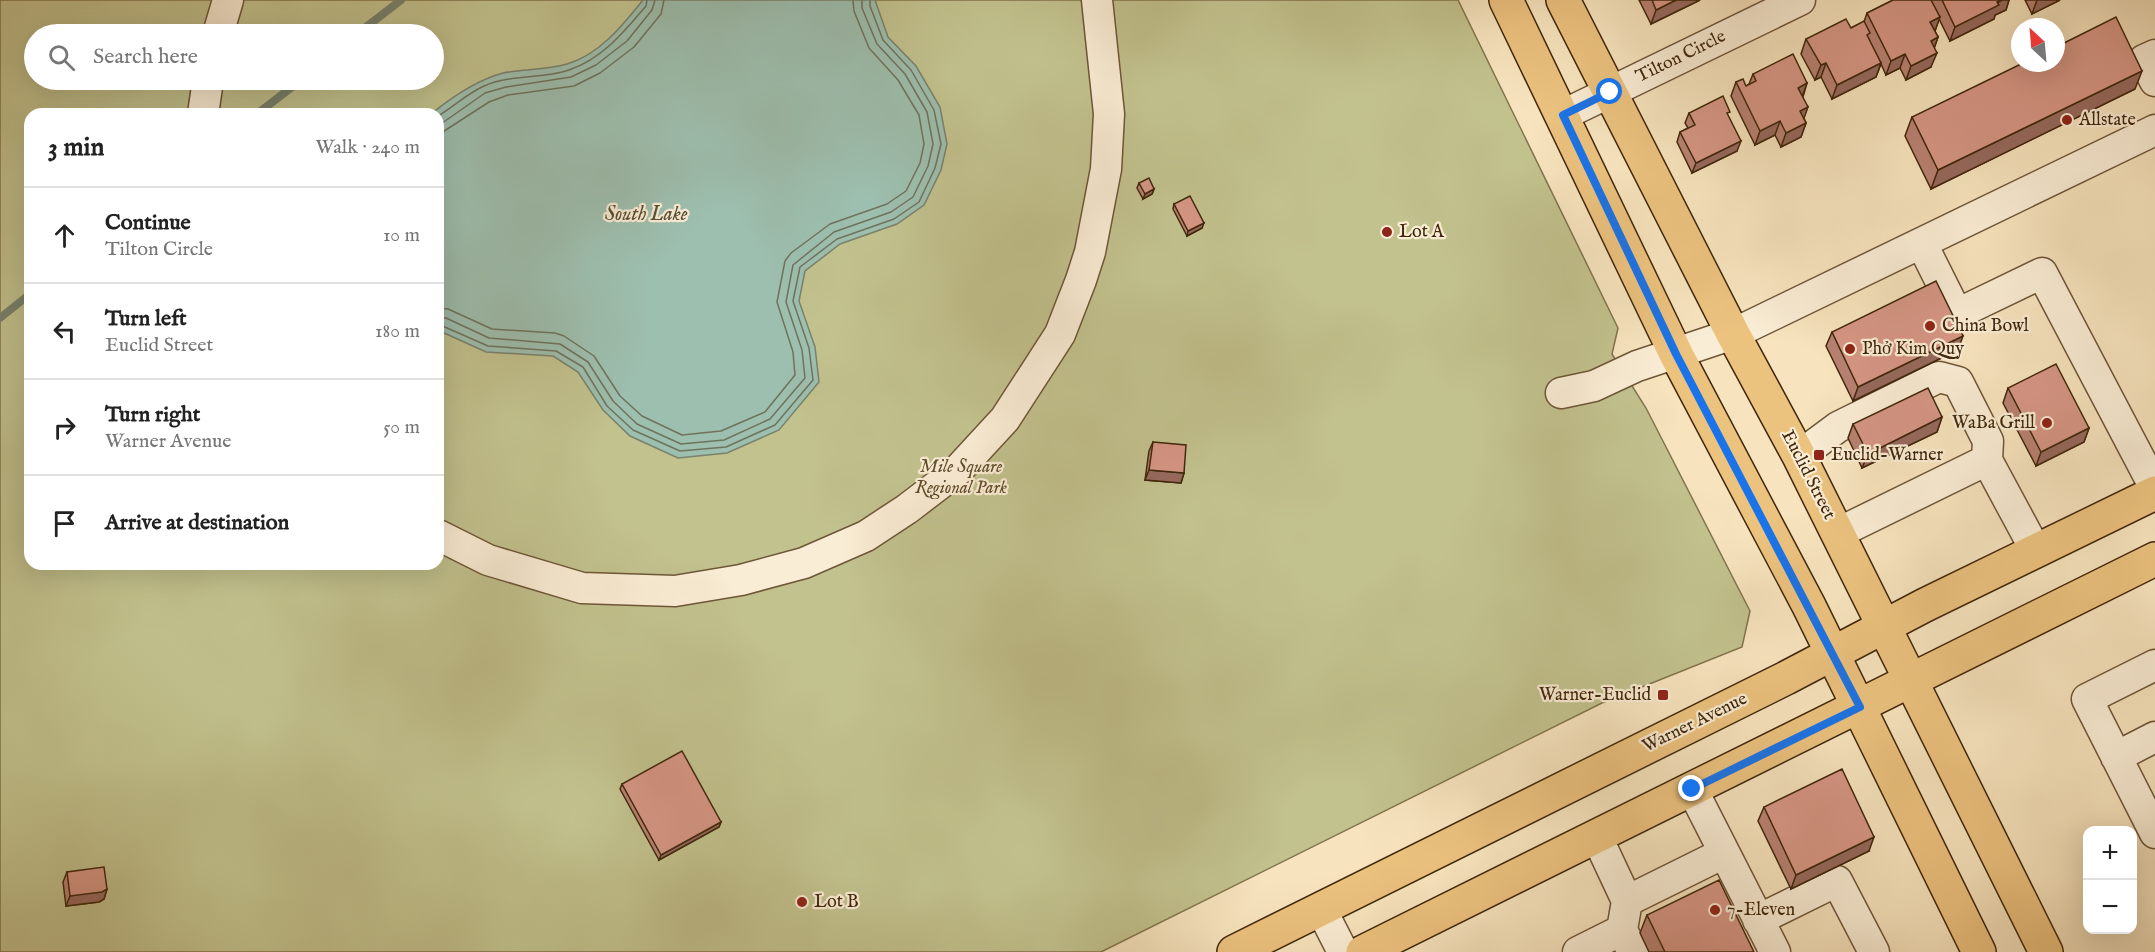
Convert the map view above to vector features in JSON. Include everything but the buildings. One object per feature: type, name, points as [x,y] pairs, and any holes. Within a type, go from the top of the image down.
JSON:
[{"type":"main road","points":[[1506,0],[1676,354],[1860,707],[1979,952]]},
{"type":"main road","name":"Euclid Street","points":[[1563,0],[1733,334],[1799,456],[2046,952]]},
{"type":"main road","name":"Warner Avenue","points":[[1234,952],[2155,493]]},
{"type":"main road","points":[[1363,952],[2155,559]]},
{"type":"street","points":[[221,24],[228,0]]},
{"type":"street","name":"Tilton Circle","points":[[1563,115],[1789,2]]},
{"type":"street","points":[[444,538],[488,560],[582,588],[675,591],[741,580],[804,563],[866,536],[907,509],[958,470],[1005,419],[1060,334],[1090,252],[1106,170],[1109,114],[1102,5]]},
{"type":"street","points":[[2155,55],[2144,60],[2155,81]]},
{"type":"street","points":[[1561,393],[1594,387],[1637,366],[1733,334],[2155,130]]},
{"type":"street","points":[[1922,244],[1957,314],[2042,273],[2155,488]]},
{"type":"street","points":[[1799,456],[1838,427],[1939,377],[1958,382],[1988,441],[1987,460],[2036,551]]},
{"type":"street","points":[[1838,533],[1987,460]]},
{"type":"street","points":[[2155,665],[2087,699],[2155,833]]},
{"type":"street","points":[[2116,757],[2155,737]]},
{"type":"street","points":[[1692,789],[1775,952]]},
{"type":"street","points":[[1597,837],[1627,928]]},
{"type":"street","points":[[1583,951],[1627,928],[1724,853]]},
{"type":"street","points":[[1758,920],[1837,881],[1874,952]]},
{"type":"street","points":[[1321,909],[1343,952]]},
{"type":"green space","name":"Mile Square Regional Park","points":[[0,0],[1458,0],[1618,328],[1612,354],[1646,408],[1750,611],[1742,647],[1602,703],[1101,952],[0,952]]},
{"type":"water","name":"South Lake","points":[[643,0],[875,0],[888,37],[916,66],[940,107],[947,144],[941,170],[924,205],[897,224],[840,244],[805,271],[799,301],[815,347],[819,382],[779,430],[727,453],[678,458],[630,436],[603,410],[578,372],[553,356],[486,352],[444,333],[444,108],[438,108],[465,90],[493,76],[559,66],[579,60],[610,38]]},
{"type":"waterway","points":[[370,24],[401,0]]},
{"type":"waterway","points":[[265,108],[288,90]]},
{"type":"waterway","points":[[0,318],[24,299]]},
{"type":"place","name":"Allstate","points":[[2067,120]]},
{"type":"place","name":"Lot A","points":[[1387,232]]},
{"type":"place","name":"China Bowl","points":[[1930,326]]},
{"type":"place","name":"Phở Kim Quy","points":[[1850,349]]},
{"type":"place","name":"WaBa Grill","points":[[2047,423]]},
{"type":"place","name":"Euclid-Warner","points":[[1819,455]]},
{"type":"place","name":"Warner-Euclid","points":[[1663,695]]},
{"type":"place","name":"Lot B","points":[[802,902]]},
{"type":"place","name":"7-Eleven","points":[[1715,910]]},
{"type":"route","points":[[1610,92],[1563,115],[1676,354],[1860,707],[1692,789]]}]
